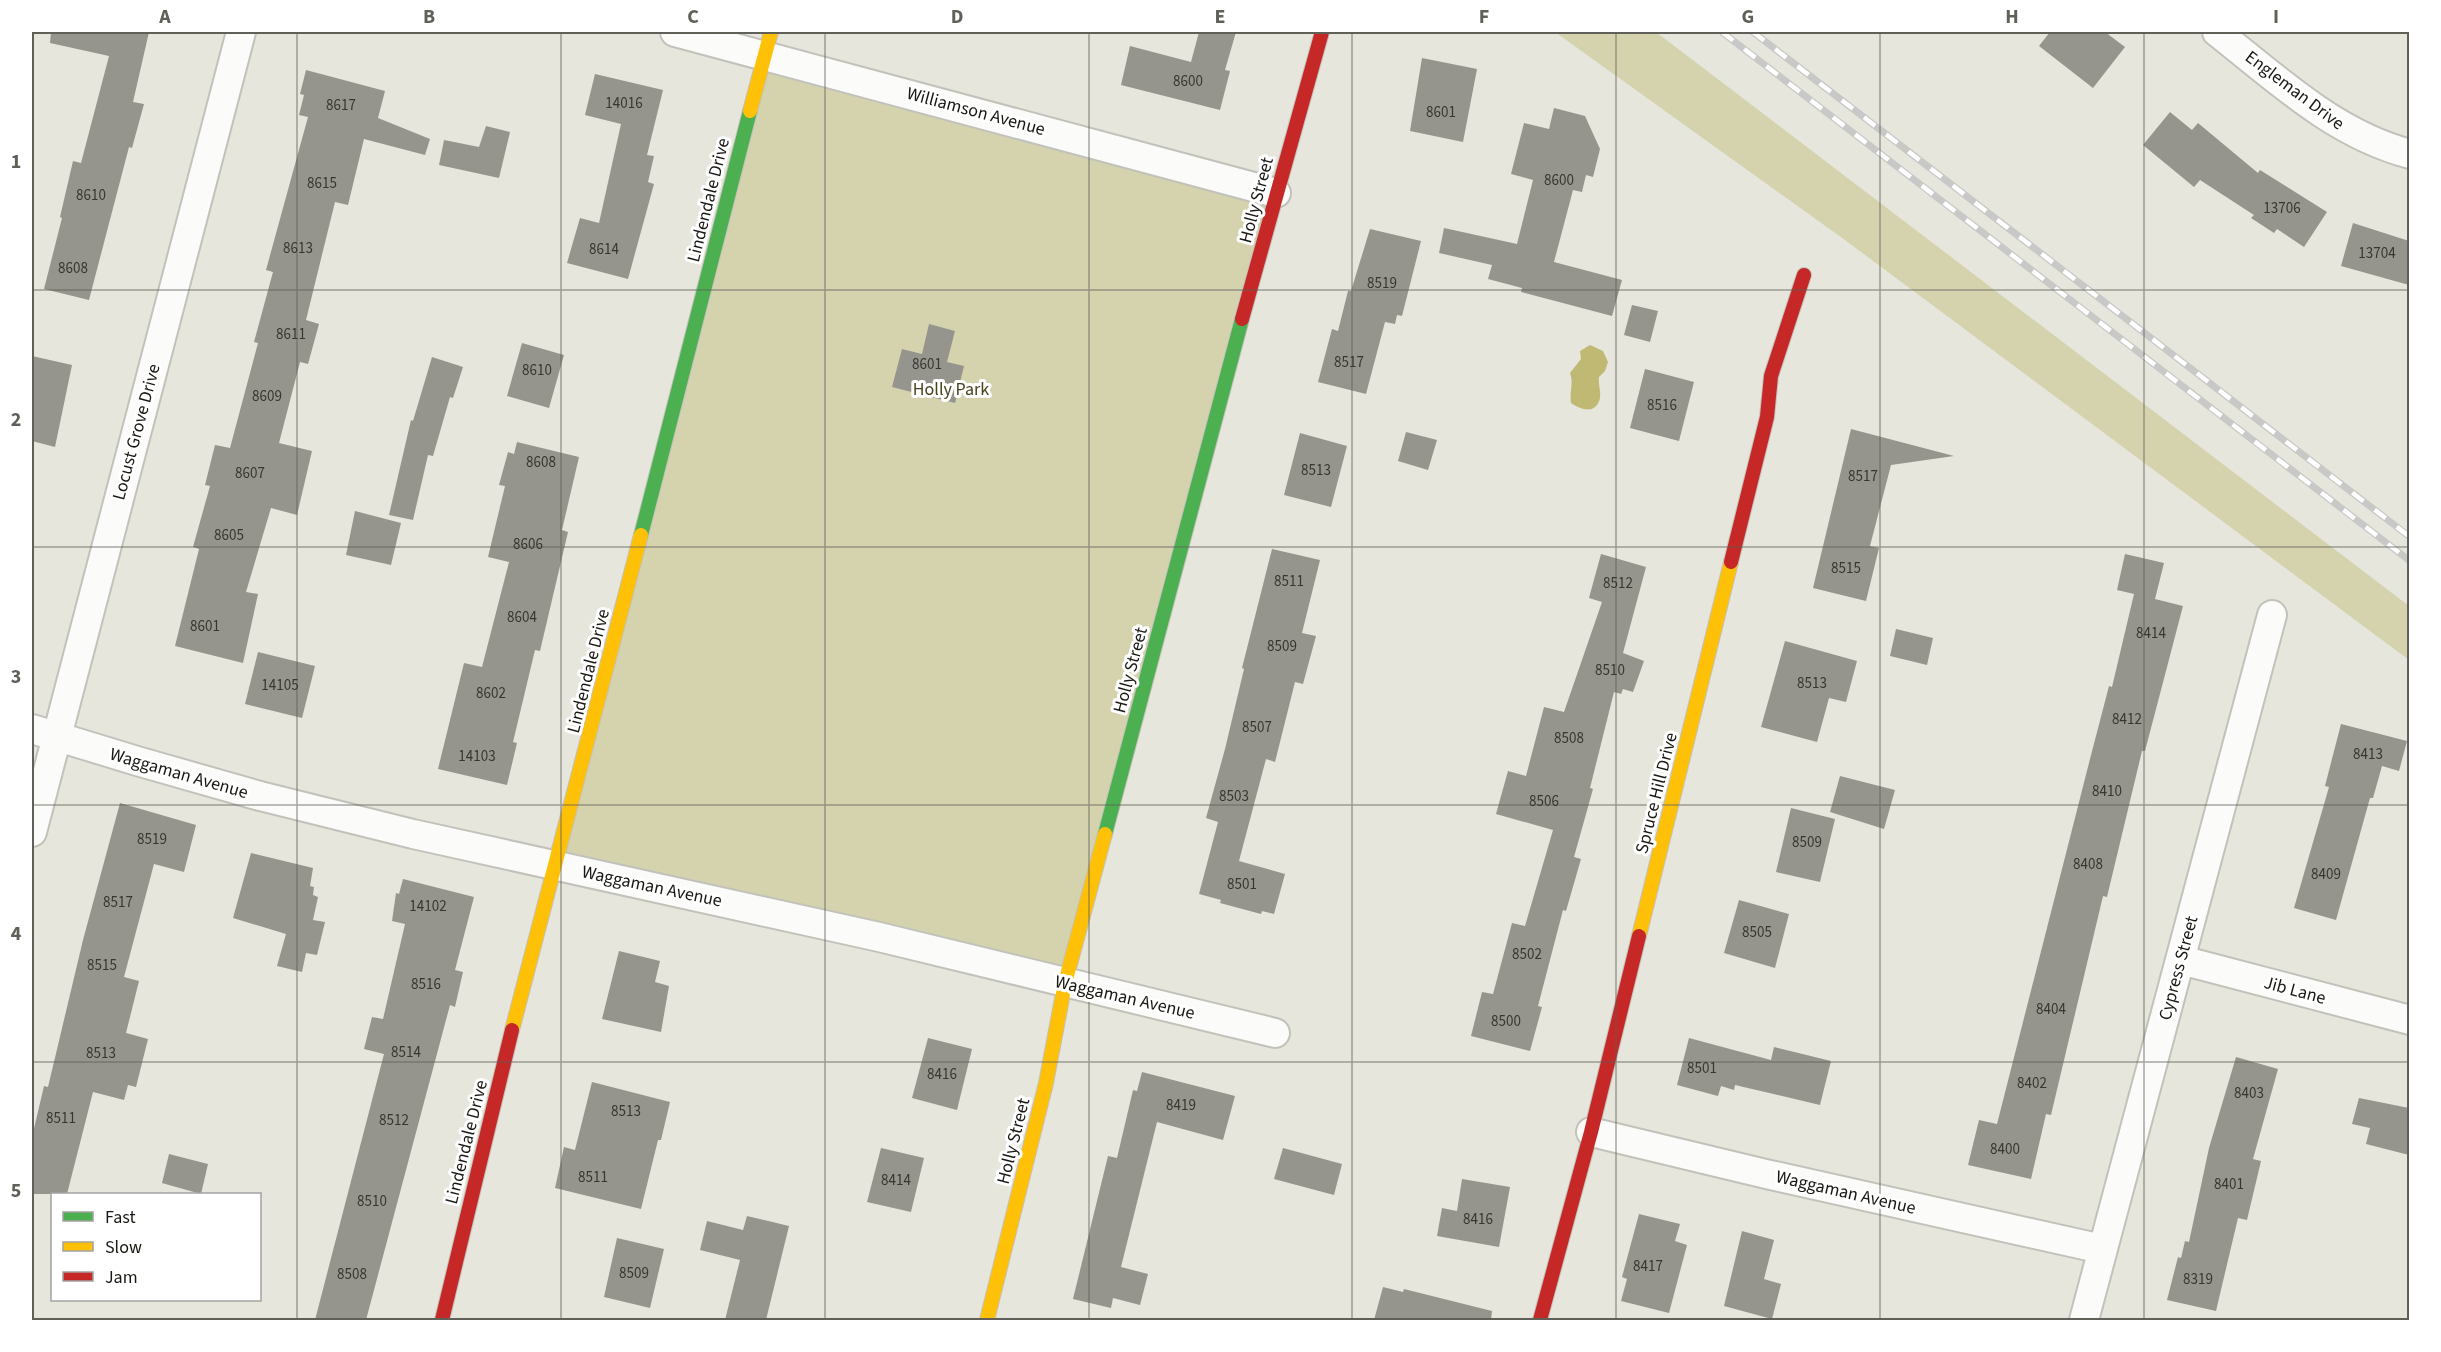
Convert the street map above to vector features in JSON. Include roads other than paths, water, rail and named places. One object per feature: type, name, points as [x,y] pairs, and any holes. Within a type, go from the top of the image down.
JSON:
[{"type":"street","name":"Locust Grove Drive","points":[[32,832],[44,732],[241,32]]},
{"type":"street","name":"Williamson Avenue","points":[[675,32],[768,43],[1276,193]]},
{"type":"street","name":"Holly Street","points":[[987,1320],[1046,1083],[1065,983],[1276,193],[1322,32]]},
{"type":"street","name":"Engleman Drive","points":[[2217,32],[2321,114],[2355,134],[2409,153]]},
{"type":"street","name":"Lindendale Drive","points":[[442,1320],[496,1092],[768,43]]},
{"type":"street","name":"Spruce Hill Drive","points":[[1540,1320],[1591,1132],[1767,417],[1771,376],[1804,274]]},
{"type":"street","name":"Cypress Street","points":[[2084,1320],[2272,615]]},
{"type":"street","name":"Waggaman Avenue","points":[[44,732],[260,796],[556,867],[735,904],[1275,1033]]},
{"type":"street","name":"Jib Lane","points":[[2181,960],[2409,1020]]},
{"type":"street","name":"Waggaman Avenue","points":[[1591,1132],[2102,1250]]},
{"type":"railway","points":[[1722,32],[2410,561]]},
{"type":"railway","points":[[1753,32],[2410,537]]},
{"type":"park label","name":"Holly Park","points":[[951,389]]}]
